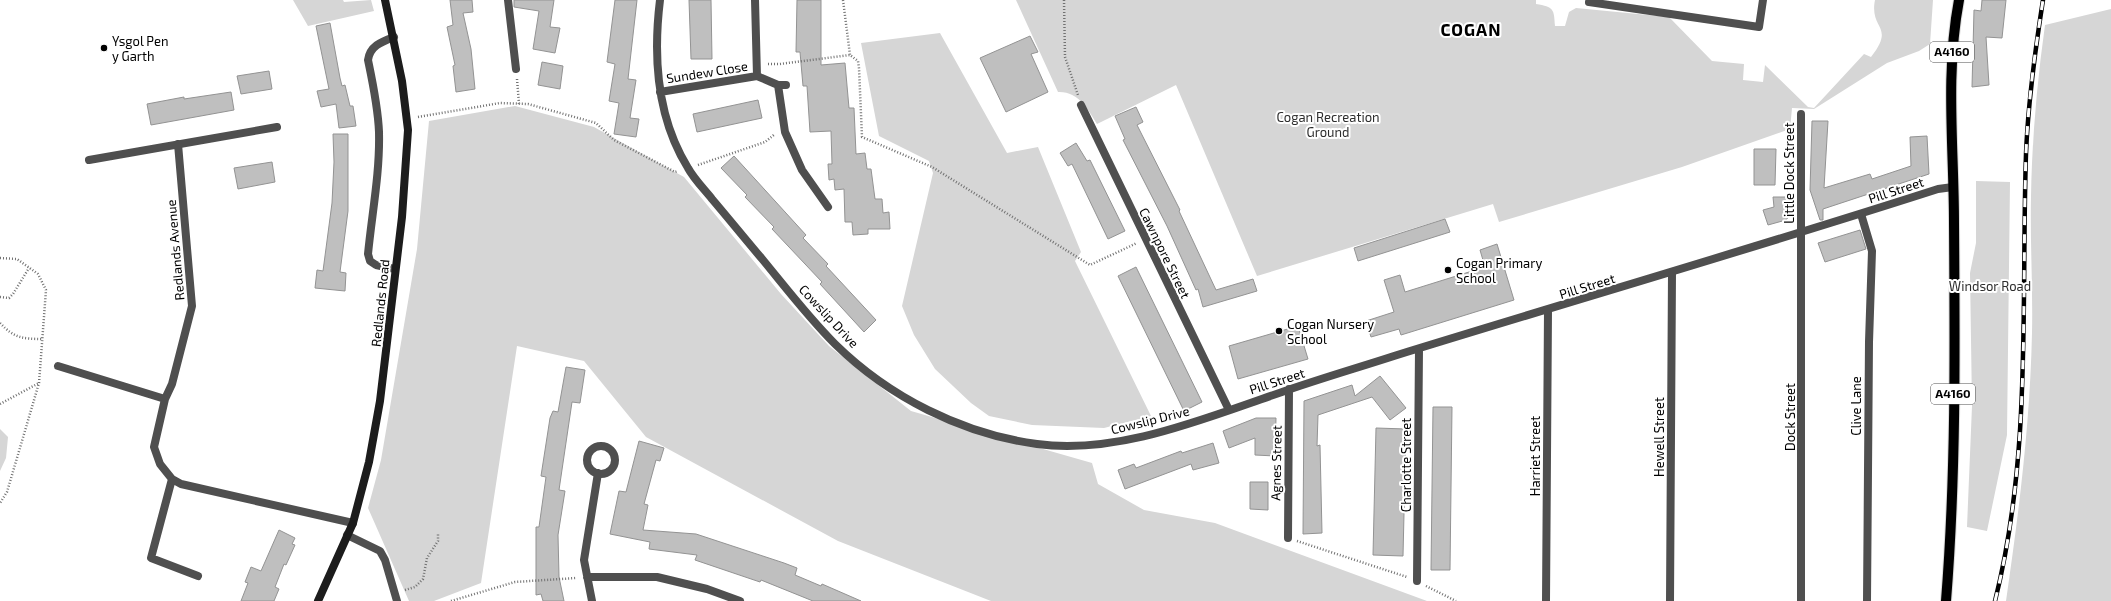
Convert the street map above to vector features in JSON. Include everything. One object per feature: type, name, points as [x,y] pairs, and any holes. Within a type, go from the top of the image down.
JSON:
[{"type":"main road","name":"Redlands Road","points":[[318,601],[352,523],[364,486],[375,437],[406,179],[407,118],[394,37],[385,0]]},
{"type":"main road","name":"A4160","points":[[1946,601],[1952,490],[1954,236],[1951,73],[1953,34],[1959,0]]},
{"type":"street","points":[[508,0],[516,69]]},
{"type":"street","name":"Cowslip Drive","points":[[660,0],[657,44],[660,92],[672,135],[687,168],[782,283],[836,345],[885,384],[955,423],[1001,437],[1039,444],[1097,444],[1145,436],[1229,410]]},
{"type":"street","name":"Sundew Close","points":[[755,0],[757,76]]},
{"type":"street","points":[[1589,2],[1759,27],[1763,0]]},
{"type":"street","points":[[394,37],[377,44],[369,52],[368,60],[378,111],[379,132],[377,186],[368,254],[370,261],[376,265],[396,268]]},
{"type":"street","name":"Sundew Close","points":[[660,92],[757,76],[782,85],[784,126]]},
{"type":"street","name":"Cawnpore Street","points":[[1081,105],[1144,240],[1229,410]]},
{"type":"street","name":"Little Dock Street","points":[[1801,114],[1802,232]]},
{"type":"street","points":[[784,126],[802,170],[828,207]]},
{"type":"street","points":[[89,160],[277,127]]},
{"type":"street","name":"Redlands Avenue","points":[[172,479],[160,464],[154,447],[165,399],[172,384],[192,306],[178,144]]},
{"type":"street","name":"Pill Street","points":[[1229,410],[1290,389],[1938,189],[1953,187]]},
{"type":"street","name":"Clive Lane","points":[[1861,214],[1872,251],[1869,349],[1867,601]]},
{"type":"street","name":"Dock Street","points":[[1801,601],[1802,232]]},
{"type":"street","name":"Hewell Street","points":[[1670,601],[1672,272]]},
{"type":"street","name":"Harriet Street","points":[[1546,601],[1548,310]]},
{"type":"street","name":"Charlotte Street","points":[[1417,581],[1419,349]]},
{"type":"street","points":[[58,366],[165,399]]},
{"type":"street","name":"Agnes Street","points":[[1288,538],[1290,389]]},
{"type":"street","points":[[592,601],[584,560],[598,473]]},
{"type":"street","points":[[198,576],[151,558],[172,479],[181,484],[238,498],[352,523]]},
{"type":"street","points":[[347,535],[380,551],[385,560],[397,601]]},
{"type":"street","points":[[587,577],[657,577],[707,589],[740,601]]},
{"type":"path","points":[[843,0],[850,56]]},
{"type":"path","points":[[1064,0],[1065,57],[1081,105]]},
{"type":"path","points":[[756,63],[780,64],[850,56],[858,61],[862,137],[932,167],[1090,264],[1144,240]]},
{"type":"path","points":[[516,69],[519,104]]},
{"type":"path","points":[[407,118],[443,114],[471,107],[500,103],[528,104],[596,123],[614,140],[675,172],[765,142],[784,126]]},
{"type":"path","points":[[0,258],[17,259],[38,274],[46,290],[40,383],[7,492],[0,504]]},
{"type":"path","points":[[0,297],[9,298],[13,294],[29,268]]},
{"type":"path","points":[[0,323],[8,331],[24,339],[43,339]]},
{"type":"path","points":[[0,404],[40,383]]},
{"type":"path","points":[[402,591],[415,587],[423,579],[427,558],[438,541],[438,533]]},
{"type":"path","points":[[1288,538],[1417,581],[1456,601]]},
{"type":"path","points":[[452,601],[515,582],[587,577]]},
{"type":"green space","points":[[293,0],[343,0],[344,2],[371,0],[374,11],[308,26]]},
{"type":"green space","name":"Cogan Recreation Ground","points":[[1016,0],[1536,0],[1536,4],[1546,6],[1552,10],[1555,26],[1565,26],[1569,12],[1576,8],[1669,17],[1712,61],[1744,64],[1743,80],[1763,82],[1765,65],[1808,107],[1814,108],[1864,54],[1871,57],[1878,47],[1882,33],[1875,17],[1875,0],[1933,0],[1930,44],[1919,51],[1887,63],[1814,109],[1792,108],[1790,129],[1682,167],[1499,222],[1493,204],[1257,276],[1176,85],[1097,124],[1082,102],[1071,94],[1058,92]]},
{"type":"green space","points":[[2111,9],[2111,601],[2006,601],[2019,501],[2029,401],[2032,333],[2032,154],[2037,89],[2045,25]]},
{"type":"green space","points":[[940,33],[1007,153],[1038,147],[1081,252],[1075,261],[1151,416],[1104,428],[1032,425],[989,416],[971,403],[935,369],[914,335],[902,306],[933,173],[929,161],[879,136],[861,43]]},
{"type":"green space","points":[[515,106],[594,127],[684,177],[781,294],[829,346],[911,411],[1092,463],[1098,484],[1144,510],[1215,523],[1427,601],[991,601],[838,541],[646,437],[584,361],[517,346],[481,583],[434,601],[409,601],[368,508],[381,460],[417,249],[429,121]]},
{"type":"green space","name":"Windsor Road","points":[[1976,181],[2010,182],[2007,435],[1987,531],[1967,527],[1972,406],[1970,273],[1976,243]]},
{"type":"green space","points":[[0,429],[8,437],[6,458],[0,471]]},
{"type":"building","points":[[450,0],[472,0],[473,12],[463,13],[471,49],[475,89],[456,92],[453,66],[455,65],[447,27],[453,25]]},
{"type":"building","points":[[514,0],[554,0],[550,27],[560,28],[555,53],[533,49],[539,11],[514,7]]},
{"type":"building","points":[[615,0],[637,0],[628,79],[636,80],[630,118],[639,119],[636,137],[614,134],[619,103],[609,101],[615,64],[607,62]]},
{"type":"building","points":[[689,0],[711,0],[712,59],[691,59]]},
{"type":"building","points":[[797,0],[821,0],[821,65],[845,63],[849,108],[854,108],[856,154],[865,153],[867,169],[871,169],[875,199],[882,199],[883,213],[889,212],[890,229],[868,229],[868,234],[853,235],[852,222],[845,222],[844,189],[835,190],[834,179],[829,180],[828,164],[832,164],[831,131],[810,132],[807,86],[803,86],[800,52],[796,52]]},
{"type":"building","points":[[1982,0],[2006,0],[2002,38],[1986,37],[1989,85],[1972,87],[1974,10],[1981,11]]},
{"type":"building","points":[[330,23],[342,86],[345,85],[350,106],[353,106],[356,126],[339,128],[336,104],[321,107],[317,91],[329,89],[316,26]]},
{"type":"building","points":[[1030,36],[1038,52],[1031,54],[1048,92],[1006,112],[980,58]]},
{"type":"building","points":[[542,62],[563,66],[560,89],[538,85]]},
{"type":"building","points":[[269,71],[272,89],[241,94],[237,76]]},
{"type":"building","points":[[231,92],[234,110],[151,125],[147,104],[184,97],[184,99]]},
{"type":"building","points":[[758,100],[762,118],[697,132],[693,114]]},
{"type":"building","points":[[1136,107],[1143,122],[1137,125],[1180,210],[1179,211],[1216,290],[1253,279],[1257,291],[1203,307],[1198,289],[1196,290],[1167,226],[1123,140],[1125,139],[1115,116]]},
{"type":"building","points":[[1812,121],[1828,121],[1824,188],[1870,174],[1872,179],[1911,166],[1910,137],[1927,136],[1929,174],[1823,209],[1823,220],[1820,220],[1810,190]]},
{"type":"building","points":[[333,134],[348,134],[348,211],[340,272],[346,273],[345,291],[315,288],[317,270],[323,271],[332,203],[334,162]]},
{"type":"building","points":[[1076,143],[1087,161],[1090,160],[1125,231],[1108,239],[1072,164],[1068,166],[1060,153]]},
{"type":"building","points":[[1754,149],[1776,149],[1775,185],[1754,185]]},
{"type":"building","points":[[734,156],[806,235],[803,238],[828,264],[826,266],[876,320],[864,332],[820,284],[822,282],[772,229],[774,227],[745,197],[747,195],[721,168]]},
{"type":"building","points":[[272,162],[275,182],[238,189],[234,168]]},
{"type":"building","points":[[1773,197],[1788,197],[1790,215],[1786,220],[1768,225],[1763,210],[1774,207]]},
{"type":"building","points":[[1445,219],[1450,232],[1358,261],[1354,248]]},
{"type":"building","points":[[1860,230],[1866,249],[1825,262],[1818,243]]},
{"type":"building","points":[[1497,244],[1514,300],[1401,335],[1399,329],[1371,337],[1366,321],[1394,312],[1384,280],[1400,275],[1405,292],[1485,267],[1480,250]]},
{"type":"building","points":[[1136,267],[1202,402],[1184,411],[1118,276]]},
{"type":"building","points":[[1298,326],[1308,359],[1238,379],[1229,346]]},
{"type":"building","points":[[566,367],[585,370],[580,403],[572,402],[559,490],[565,491],[558,535],[559,577],[564,601],[543,601],[541,594],[536,595],[536,527],[539,527],[546,477],[541,476],[550,418],[553,411],[558,412]]},
{"type":"building","points":[[1380,376],[1406,408],[1390,420],[1372,397],[1318,415],[1317,446],[1320,445],[1322,533],[1303,534],[1304,401],[1352,385],[1355,396]]},
{"type":"building","points":[[1433,407],[1452,407],[1450,570],[1431,570]]},
{"type":"building","points":[[1256,418],[1276,418],[1275,456],[1255,455],[1255,438],[1229,448],[1223,431]]},
{"type":"building","points":[[1376,428],[1406,429],[1403,556],[1373,555]]},
{"type":"building","points":[[639,441],[664,448],[660,461],[656,460],[644,504],[648,505],[643,530],[696,534],[797,568],[795,575],[821,586],[822,584],[861,601],[813,601],[761,580],[760,582],[695,560],[697,555],[649,549],[650,542],[610,534],[619,491],[626,492]]},
{"type":"building","points":[[1213,443],[1219,463],[1193,470],[1191,464],[1125,489],[1118,470],[1134,464],[1136,468],[1181,451],[1182,453]]},
{"type":"building","points":[[1250,482],[1268,482],[1268,510],[1250,509]]},
{"type":"building","points":[[279,530],[295,538],[292,544],[295,545],[286,565],[284,564],[275,587],[279,589],[274,601],[241,601],[248,583],[245,582],[251,567],[261,571]]},
{"type":"railway","points":[[1995,601],[2007,546],[2015,490],[2020,435],[2028,115],[2043,0]]},
{"type":"place","name":"Ysgol Pen y Garth","points":[[104,48]]},
{"type":"place","name":"Cogan Primary School","points":[[1448,270]]},
{"type":"place","name":"Cogan Nursery School","points":[[1279,331]]},
{"type":"district","name":"COGAN","points":[[1471,30]]}]
